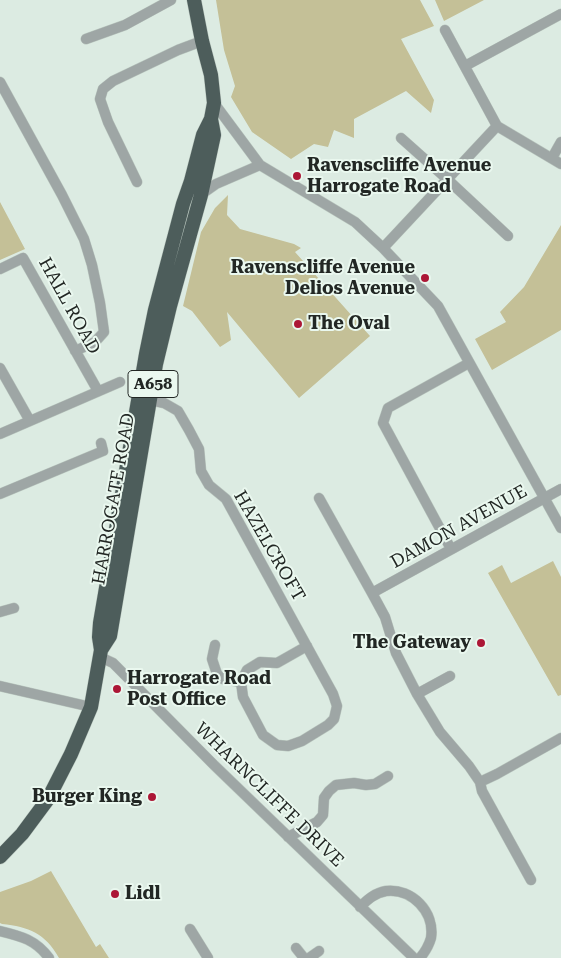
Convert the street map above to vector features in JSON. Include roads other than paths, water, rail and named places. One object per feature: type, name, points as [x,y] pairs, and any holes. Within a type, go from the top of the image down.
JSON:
[{"type":"highway","name":"HARROGATE ROAD","points":[[100,653],[110,636],[156,364],[201,195],[214,135],[212,120],[214,103],[211,75],[194,0]]},
{"type":"highway","name":"HARROGATE ROAD","points":[[0,857],[22,834],[48,799],[71,754],[91,707],[100,653],[100,623],[155,310],[202,136],[212,120]]},
{"type":"street","points":[[86,39],[125,25],[171,0]]},
{"type":"street","points":[[465,66],[561,14]]},
{"type":"street","points":[[445,30],[497,126],[557,161],[561,142]]},
{"type":"street","points":[[137,182],[108,122],[100,98],[103,89],[112,81],[178,50],[202,41]]},
{"type":"street","points":[[0,82],[74,217],[87,247],[100,303],[104,332],[95,342],[75,351]]},
{"type":"street","points":[[214,103],[260,165],[355,222],[383,248],[438,306],[561,528]]},
{"type":"street","points":[[383,248],[497,126]]},
{"type":"street","points":[[401,138],[508,236]]},
{"type":"street","points":[[183,204],[201,195],[216,184],[260,165]]},
{"type":"street","name":"HALL ROAD","points":[[0,269],[23,258],[98,391]]},
{"type":"street","points":[[451,549],[383,423],[388,408],[469,363]]},
{"type":"street","points":[[0,368],[30,421]]},
{"type":"street","points":[[0,434],[120,382]]},
{"type":"street","name":"HAZELCROFT","points":[[150,400],[164,403],[178,411],[190,430],[199,449],[201,471],[209,485],[226,499],[333,694],[337,706],[334,719],[328,725],[302,741],[288,746],[277,745],[263,734],[244,697],[241,682]]},
{"type":"street","points":[[0,494],[102,451],[102,443]]},
{"type":"street","name":"DAMON AVENUE","points":[[372,593],[561,489]]},
{"type":"street","points":[[319,498],[385,617],[396,653],[416,694],[440,732],[480,782],[482,791],[531,880]]},
{"type":"street","points":[[0,612],[14,608]]},
{"type":"street","points":[[215,646],[212,659],[217,674],[223,679],[241,682],[247,670],[260,662],[277,663],[307,646]]},
{"type":"street","name":"WHARNCLIFFE DRIVE","points":[[100,653],[113,663],[214,765],[414,958]]},
{"type":"street","points":[[416,694],[450,676]]},
{"type":"street","points":[[0,686],[91,707]]},
{"type":"street","points":[[480,782],[560,741]]},
{"type":"street","points":[[288,837],[317,822],[323,816],[324,798],[336,785],[346,783],[375,784],[388,776]]},
{"type":"street","points":[[360,907],[369,898],[386,891],[403,892],[421,904],[427,913],[431,925],[431,938],[420,958]]},
{"type":"street","points":[[190,929],[208,958]]},
{"type":"street","points":[[0,932],[34,942],[49,958]]},
{"type":"street","points":[[296,948],[304,958]]},
{"type":"street","points":[[309,958],[319,951]]},
{"type":"place","name":"Ravenscliffe Avenue Harrogate Road","points":[[297,176]]},
{"type":"place","name":"Ravenscliffe Avenue Delios Avenue","points":[[425,278]]},
{"type":"place","name":"The Oval","points":[[298,324]]},
{"type":"place","name":"The Gateway","points":[[481,643]]},
{"type":"place","name":"Harrogate Road Post Office","points":[[117,689]]},
{"type":"place","name":"Burger King","points":[[152,797]]},
{"type":"place","name":"Lidl","points":[[115,894]]}]
